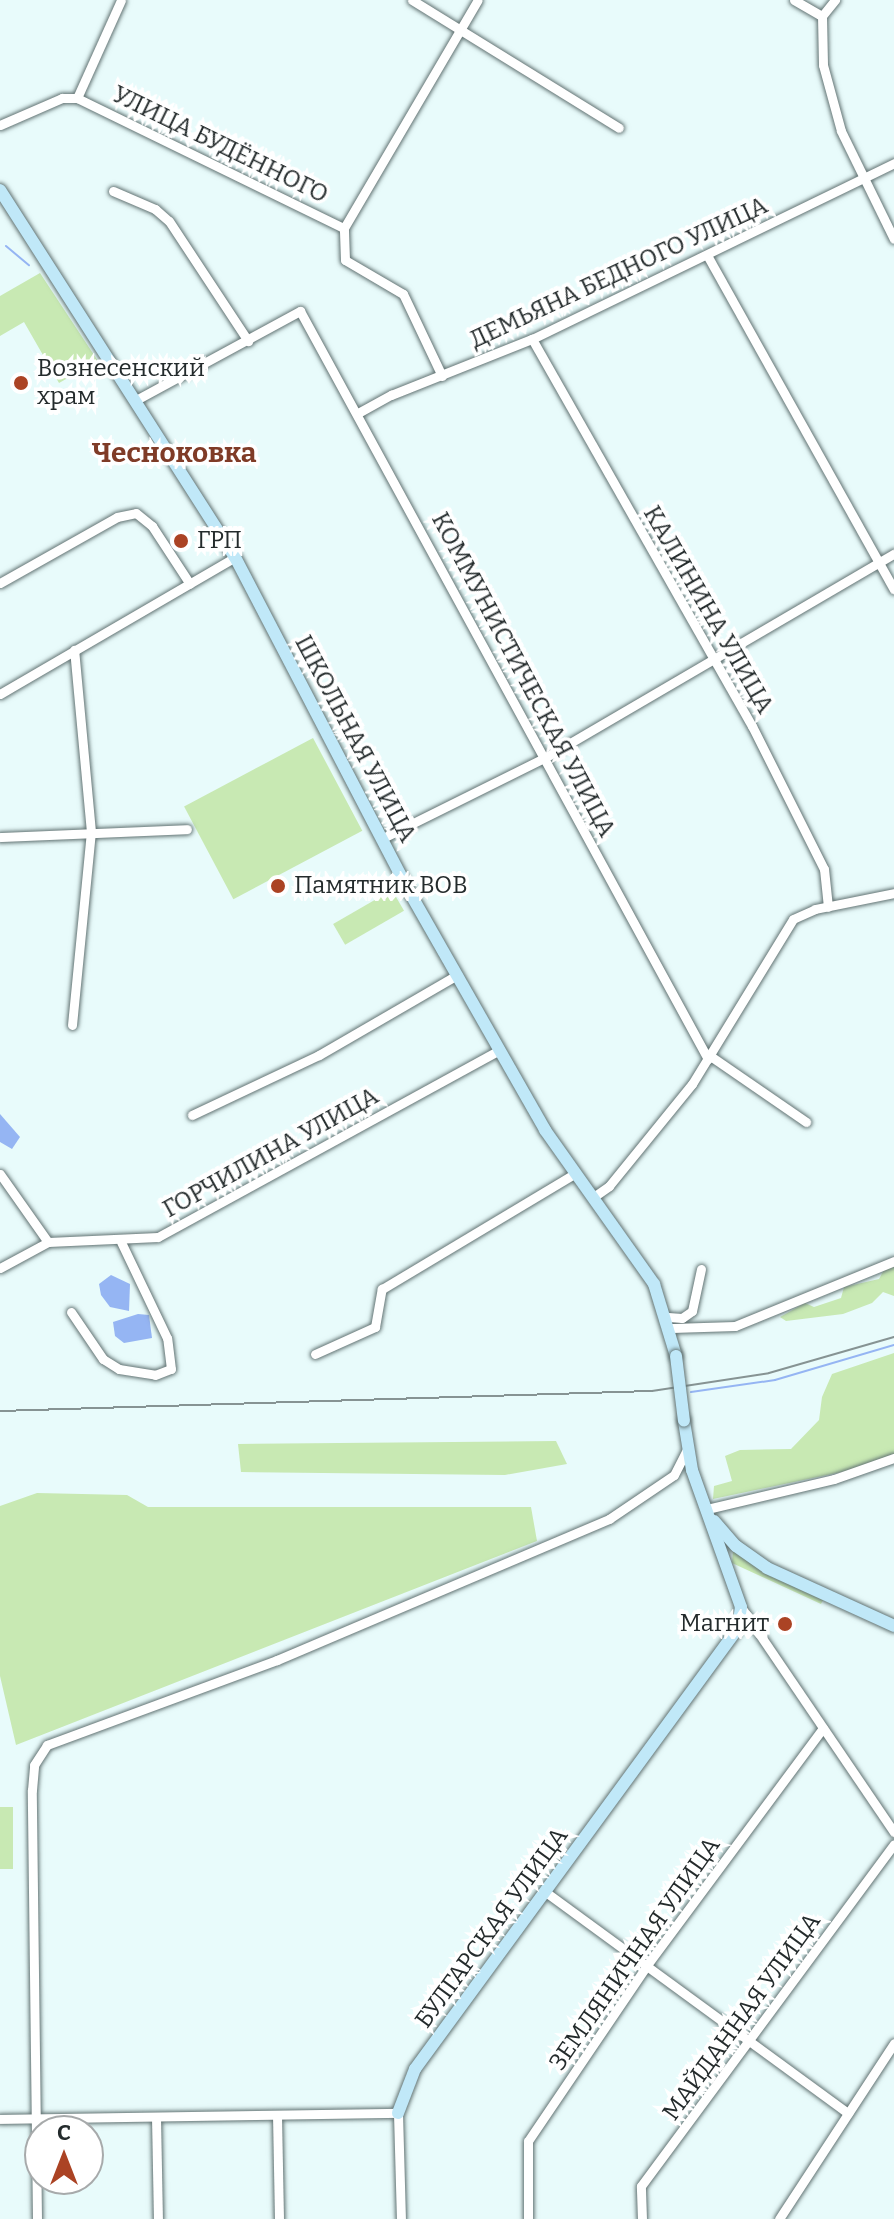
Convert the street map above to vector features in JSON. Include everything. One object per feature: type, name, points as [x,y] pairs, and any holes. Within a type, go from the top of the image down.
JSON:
[{"type":"street","points":[[0,125],[62,98],[77,98],[121,0]]},
{"type":"street","points":[[412,0],[619,128]]},
{"type":"street","name":"УЛИЦА БУДЁННОГО","points":[[442,376],[403,294],[345,260],[344,228],[478,0]]},
{"type":"street","points":[[794,0],[822,16]]},
{"type":"street","points":[[835,0],[822,16],[826,82],[841,131],[894,239]]},
{"type":"street","name":"УЛИЦА БУДЁННОГО","points":[[77,98],[344,228]]},
{"type":"street","name":"ДЕМЬЯНА БЕДНОГО УЛИЦА","points":[[358,413],[532,339],[894,163]]},
{"type":"street","name":"ШКОЛЬНАЯ УЛИЦА","points":[[0,190],[235,557],[383,838],[500,1050],[574,1174],[641,1262],[670,1322],[687,1450]]},
{"type":"street","points":[[113,191],[155,209],[169,221],[248,341],[136,400]]},
{"type":"street","points":[[707,255],[894,589]]},
{"type":"street","name":"КОММУНИСТИЧЕСКАЯ УЛИЦА","points":[[248,341],[300,311],[709,1057]]},
{"type":"street","name":"КАЛИНИНА УЛИЦА","points":[[532,339],[714,661],[824,869],[828,907]]},
{"type":"street","points":[[0,583],[117,517],[136,513],[152,526],[190,584]]},
{"type":"street","points":[[383,838],[546,757],[894,554]]},
{"type":"street","points":[[0,694],[235,557]]},
{"type":"street","points":[[72,1025],[91,832],[74,650]]},
{"type":"street","points":[[0,837],[187,829]]},
{"type":"street","points":[[592,1198],[675,1106],[757,984],[787,926],[801,914],[894,893]]},
{"type":"street","points":[[192,1115],[319,1055],[457,975]]},
{"type":"street","name":"ГОРЧИЛИНА УЛИЦА","points":[[48,1242],[121,1242],[178,1227],[500,1050]]},
{"type":"street","points":[[709,1057],[806,1122]]},
{"type":"street","points":[[0,1174],[48,1242],[0,1268]]},
{"type":"street","points":[[315,1354],[375,1327],[382,1289],[574,1174]]},
{"type":"street","points":[[71,1312],[103,1359],[119,1369],[155,1375],[171,1369],[167,1338],[121,1242]]},
{"type":"street","points":[[670,1322],[735,1326],[894,1261]]},
{"type":"street","points":[[670,1322],[692,1311],[701,1269]]},
{"type":"street","points":[[687,1450],[741,1607],[894,1832]]},
{"type":"street","points":[[35,2115],[32,1790],[34,1765],[47,1745],[277,1660],[609,1519],[674,1475],[687,1450]]},
{"type":"street","points":[[709,1513],[834,1479],[894,1458]]},
{"type":"street","points":[[709,1513],[736,1546],[767,1568],[894,1626]]},
{"type":"street","name":"БУЛГАРСКАЯ УЛИЦА","points":[[398,2113],[415,2069],[547,1893],[738,1628],[741,1607]]},
{"type":"street","name":"ЗЕМЛЯНИЧНАЯ УЛИЦА","points":[[528,2219],[528,2141],[647,1965],[823,1728]]},
{"type":"street","name":"МАЙДАННАЯ УЛИЦА","points":[[642,2219],[641,2186],[894,1844]]},
{"type":"street","points":[[547,1893],[747,2043],[848,2113]]},
{"type":"street","points":[[779,2219],[894,2043]]},
{"type":"street","points":[[104,2118],[398,2113],[401,2219]]},
{"type":"street","points":[[277,2115],[279,2219]]},
{"type":"street","points":[[156,2117],[158,2219]]},
{"type":"street","points":[[0,2119],[24,2119]]},
{"type":"street","points":[[37,2195],[37,2219]]},
{"type":"green space","points":[[40,273],[98,361],[59,383],[24,322],[0,336],[0,296]]},
{"type":"green space","points":[[313,738],[362,831],[233,899],[184,807]]},
{"type":"green space","points":[[392,890],[404,911],[345,945],[333,924]]},
{"type":"green space","points":[[894,1266],[894,1296],[883,1292],[872,1303],[843,1314],[786,1321],[780,1317],[805,1303],[814,1307],[841,1298],[844,1287],[879,1279],[885,1268]]},
{"type":"green space","points":[[894,1353],[894,1454],[856,1469],[713,1499],[714,1486],[732,1481],[725,1456],[740,1450],[791,1449],[819,1420],[822,1397],[832,1374]]},
{"type":"green space","points":[[556,1441],[567,1464],[505,1475],[241,1472],[238,1444]]},
{"type":"green space","points":[[37,1493],[127,1495],[148,1507],[531,1507],[537,1541],[16,1745],[0,1676],[0,1506]]},
{"type":"green space","points":[[733,1551],[824,1598],[821,1604],[732,1563]]},
{"type":"green space","points":[[0,1807],[13,1807],[13,1869],[0,1869]]},
{"type":"water","points":[[0,1114],[20,1137],[12,1149],[0,1142]]},
{"type":"water","points":[[111,1275],[130,1284],[129,1311],[110,1307],[101,1295],[99,1284]]},
{"type":"water","points":[[138,1314],[149,1315],[152,1338],[124,1343],[115,1336],[113,1322]]},
{"type":"waterway","points":[[6,246],[29,265]]},
{"type":"waterway","points":[[691,1392],[775,1380],[894,1345]]},
{"type":"railway","points":[[0,1411],[652,1391],[769,1373],[894,1337]]},
{"type":"place","name":"Вознесенский храм","points":[[21,383]]},
{"type":"place","name":"ГРП","points":[[181,541]]},
{"type":"place","name":"Памятник ВОВ","points":[[278,886]]},
{"type":"place","name":"Магнит","points":[[785,1624]]},
{"type":"district","name":"Чесноковка","points":[[174,453]]}]
